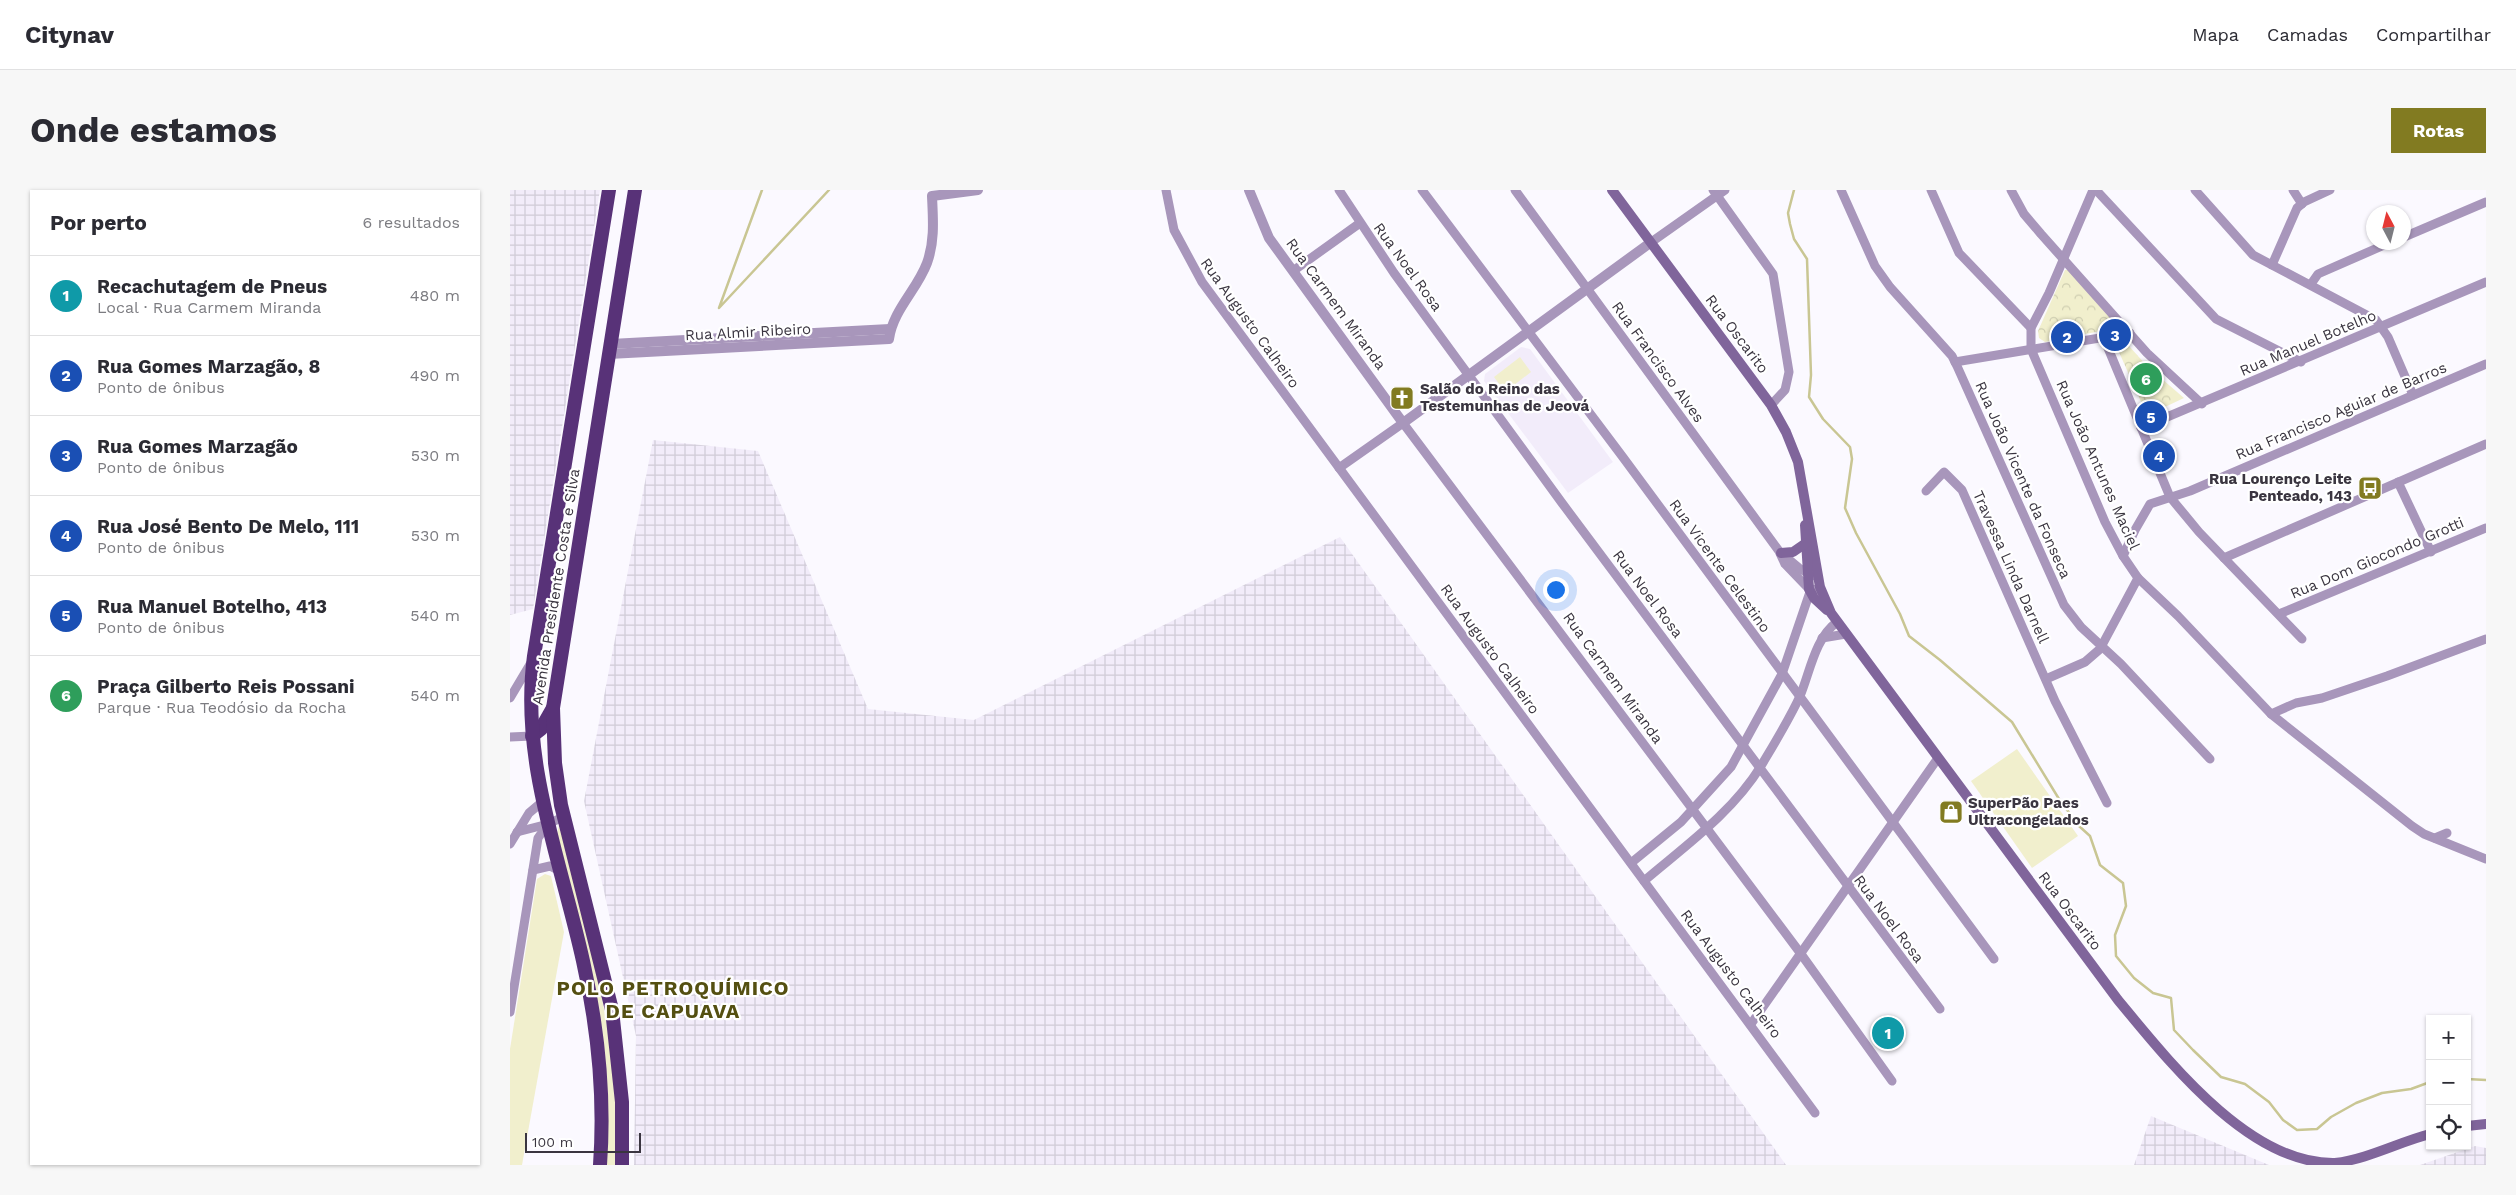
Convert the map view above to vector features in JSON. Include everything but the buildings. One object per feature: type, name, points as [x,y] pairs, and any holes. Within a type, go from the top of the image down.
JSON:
[{"type":"highway","name":"Avenida Presidente Costa e Silva","points":[[600,1165],[602,1096],[595,1024],[583,960],[542,802],[532,736],[531,696],[534,656],[610,190]]},
{"type":"highway","name":"Avenida Presidente Costa e Silva","points":[[622,1165],[622,1102],[612,1010],[563,817],[555,763],[553,708],[635,190]]},
{"type":"highway","points":[[532,736],[541,729],[553,708]]},
{"type":"main road","name":"Rua Oscarito","points":[[1612,190],[1650,244],[1771,405],[1794,450],[1805,511],[1813,541],[1818,578],[1813,590]]},
{"type":"main road","name":"Rua Oscarito","points":[[1805,511],[1807,574],[1818,603],[1834,618],[2118,1000],[2207,1102],[2236,1126],[2276,1150],[2312,1163],[2353,1159],[2426,1135]]},
{"type":"main road","points":[[1780,552],[1793,552],[1806,543]]},
{"type":"main road","points":[[2471,1126],[2486,1124]]},
{"type":"street","points":[[931,193],[978,190]]},
{"type":"street","name":"Rua Augusto Calheiro","points":[[1166,190],[1174,230],[1202,282],[1815,1113]]},
{"type":"street","name":"Rua Carmem Miranda","points":[[1249,190],[1269,238],[1404,423],[1801,954],[1892,1080]]},
{"type":"street","name":"Rua Noel Rosa","points":[[1339,190],[1360,223],[1562,504],[1940,1009]]},
{"type":"street","name":"Rua Vicente Celestino","points":[[1422,190],[1994,959]]},
{"type":"street","name":"Rua Francisco Alves","points":[[1515,190],[1780,552],[1785,564],[1813,590]]},
{"type":"street","name":"Rua João Vicente da Fonseca","points":[[1840,190],[1875,266],[1890,287],[1955,362],[2064,605],[2081,627],[2103,645],[2210,759]]},
{"type":"street","points":[[1931,190],[1959,253],[2031,328]]},
{"type":"street","points":[[2011,190],[2024,214],[2147,353],[2202,404]]},
{"type":"street","points":[[2031,349],[2031,328],[2049,293],[2095,190],[2216,319],[2300,362]]},
{"type":"street","points":[[2195,190],[2249,250],[2272,265],[2366,313],[2382,326],[2400,361],[2412,395]]},
{"type":"street","points":[[2293,190],[2302,204]]},
{"type":"street","points":[[2272,265],[2297,208],[2330,190]]},
{"type":"street","points":[[1339,468],[1530,333],[1718,192],[1773,274],[1789,372],[1784,390],[1771,405]]},
{"type":"street","name":"Rua Almir Ribeiro","points":[[610,349],[890,334],[928,262],[933,235],[931,193]]},
{"type":"street","points":[[2411,234],[2486,202]]},
{"type":"street","points":[[1293,271],[1360,223]]},
{"type":"street","points":[[2311,284],[2323,272],[2373,250]]},
{"type":"street","name":"Rua Manuel Botelho","points":[[2141,428],[2202,404],[2486,282]]},
{"type":"street","points":[[1955,362],[2130,333]]},
{"type":"street","points":[[2103,336],[2170,497],[2224,558],[2302,639]]},
{"type":"street","name":"Rua João Antunes Maciel","points":[[2031,349],[2105,522],[2123,556],[2138,578],[2271,714],[2412,826],[2486,859]]},
{"type":"street","name":"Rua Francisco Aguiar de Barros","points":[[2123,556],[2146,508],[2155,501],[2190,491],[2486,364]]},
{"type":"street","points":[[2224,558],[2486,444]]},
{"type":"street","name":"Travessa Linda Darnell","points":[[1926,491],[1944,472],[1962,490],[2046,680],[2107,803]]},
{"type":"street","points":[[2398,482],[2431,552]]},
{"type":"street","name":"Rua Dom Giocondo Grotti","points":[[2279,614],[2486,528]]},
{"type":"street","name":"Rua Francisco Alves","points":[[1780,552],[1807,574],[1818,578]]},
{"type":"street","points":[[2046,680],[2085,662],[2103,645],[2138,578]]},
{"type":"street","points":[[1631,862],[1692,810],[1731,767],[1782,674],[1813,590]]},
{"type":"street","points":[[1644,881],[1706,829],[1760,768],[1799,697],[1822,638],[1834,618]]},
{"type":"street","points":[[1822,638],[1846,634]]},
{"type":"street","points":[[2271,714],[2296,703],[2322,698],[2387,676],[2486,639]]},
{"type":"street","points":[[510,698],[534,656]]},
{"type":"street","points":[[512,735],[532,736]]},
{"type":"street","points":[[1751,1024],[1938,758]]},
{"type":"street","points":[[510,844],[529,813],[542,802]]},
{"type":"street","points":[[517,832],[548,824],[563,817]]},
{"type":"street","points":[[510,1012],[538,838],[548,824]]},
{"type":"street","points":[[2436,838],[2447,833]]},
{"type":"street","points":[[532,870],[550,866],[560,871]]},
{"type":"shaded area","points":[[510,190],[600,190],[533,609],[510,615]]},
{"type":"shaded area","points":[[1521,347],[1530,349],[1613,462],[1568,493],[1484,381],[1485,374]]},
{"type":"shaded area","points":[[653,440],[758,451],[868,709],[974,720],[1340,537],[1786,1165],[634,1165],[636,1036],[584,801]]},
{"type":"shaded area","points":[[2151,1116],[2269,1165],[2134,1165]]},
{"type":"shaded area","points":[[2475,1146],[2486,1148],[2486,1165],[2420,1165],[2463,1150],[2471,1150],[2471,1147]]},
{"type":"green space","points":[[2065,270],[2069,270],[2113,320],[2111,329],[2045,342],[2039,338],[2038,331]]},
{"type":"green space","points":[[2123,345],[2129,346],[2147,366],[2184,398],[2152,413],[2146,413],[2119,352],[2119,348]]},
{"type":"green space","points":[[1520,357],[1531,372],[1505,392],[1494,377]]},
{"type":"green space","points":[[2017,749],[2078,836],[2032,868],[1971,781]]},
{"type":"green space","points":[[559,825],[592,951],[608,1035],[614,1078],[616,1121],[615,1165],[606,1165],[608,1114],[557,834]]},
{"type":"green space","points":[[545,874],[551,876],[564,932],[522,1165],[510,1165],[510,1049],[537,879]]},
{"type":"waterway","points":[[762,190],[719,308],[829,190]]},
{"type":"waterway","points":[[1794,190],[1788,213],[1790,224],[1794,239],[1807,259],[1811,375],[1809,397],[1823,419],[1850,447],[1852,459],[1845,508],[1856,533],[1900,614],[1909,636],[2012,722],[2059,799],[2079,826],[2090,836],[2100,865],[2123,883],[2126,906],[2115,935],[2116,956],[2134,978],[2153,993],[2171,998],[2174,1030],[2221,1077],[2245,1084],[2269,1102],[2283,1120],[2297,1130],[2317,1129],[2331,1117],[2356,1103],[2382,1093],[2411,1089],[2426,1083]]},
{"type":"waterway","points":[[2471,1079],[2486,1080]]},
{"type":"place","name":"Rua Gomes Marzagão","points":[[2115,335]]},
{"type":"place","name":"Rua Gomes Marzagão, 8","points":[[2067,337]]},
{"type":"place","name":"Praça Gilberto Reis Possani","points":[[2146,379]]},
{"type":"place","name":"Salão do Reino das Testemunhas de Jeová","points":[[1402,398]]},
{"type":"place","name":"Rua Manuel Botelho, 413","points":[[2151,417]]},
{"type":"place","name":"Rua José Bento De Melo, 111","points":[[2159,456]]},
{"type":"place","name":"Rua Lourenço Leite Penteado, 143","points":[[2370,488]]},
{"type":"place","name":"SuperPão Paes Ultracongelados","points":[[1951,812]]},
{"type":"place","name":"Recachutagem de Pneus","points":[[1888,1033]]},
{"type":"district","name":"POLO PETROQUÍMICO DE CAPUAVA","points":[[673,1000]]}]
